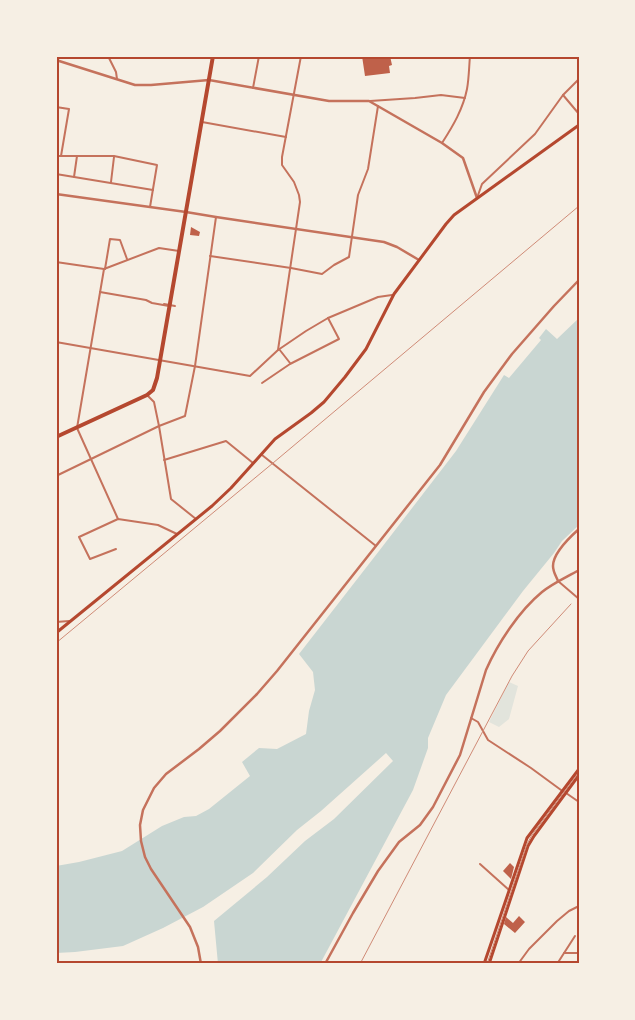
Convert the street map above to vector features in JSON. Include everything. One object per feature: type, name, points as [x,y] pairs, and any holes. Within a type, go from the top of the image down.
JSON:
[{"type":"highway","points":[[56,437],[147,395],[153,390],[213,56]]},
{"type":"main road","points":[[56,633],[196,519],[228,491],[275,439],[324,402],[366,349],[394,294],[454,215],[579,125]]},
{"type":"main road","points":[[488,964],[528,846],[579,769]]},
{"type":"main road","points":[[484,964],[528,838],[579,775]]},
{"type":"street","points":[[108,56],[116,72],[117,79]]},
{"type":"street","points":[[253,88],[258,56]]},
{"type":"street","points":[[290,364],[279,349],[300,202],[294,182],[282,165],[282,158],[301,56]]},
{"type":"street","points":[[442,143],[452,128],[465,98],[468,88],[470,56]]},
{"type":"street","points":[[57,62],[135,85],[209,80],[329,101],[369,101],[441,95],[465,98]]},
{"type":"street","points":[[477,198],[482,184],[535,134],[563,95],[579,79]]},
{"type":"street","points":[[563,95],[579,114]]},
{"type":"street","points":[[369,101],[442,143],[462,158],[477,198]]},
{"type":"street","points":[[210,256],[322,274],[349,257],[358,195],[368,169],[378,106]]},
{"type":"street","points":[[56,107],[69,109],[61,156]]},
{"type":"street","points":[[202,122],[286,137]]},
{"type":"street","points":[[56,156],[114,156],[157,165],[150,207]]},
{"type":"street","points":[[74,177],[77,156]]},
{"type":"street","points":[[110,182],[114,156]]},
{"type":"street","points":[[56,174],[153,190]]},
{"type":"street","points":[[56,194],[384,242],[397,246],[420,261]]},
{"type":"street","points":[[56,476],[159,426],[185,416],[195,366],[216,217]]},
{"type":"street","points":[[118,519],[77,428],[110,239],[120,240],[127,260]]},
{"type":"street","points":[[56,262],[104,269],[158,248],[179,251]]},
{"type":"street","points":[[201,964],[198,947],[190,928],[144,857],[140,825],[143,810],[154,788],[166,774],[220,731],[257,694],[283,663],[440,465],[484,392],[512,354],[579,280]]},
{"type":"street","points":[[100,292],[169,306]]},
{"type":"street","points":[[56,349],[57,342],[250,376],[279,349],[328,318],[378,297],[394,294]]},
{"type":"street","points":[[164,304],[175,306]]},
{"type":"street","points":[[262,383],[290,364],[338,339],[328,318]]},
{"type":"street","points":[[147,395],[154,402],[171,499],[196,519]]},
{"type":"street","points":[[164,460],[226,440],[253,463]]},
{"type":"street","points":[[261,454],[376,546]]},
{"type":"street","points":[[116,548],[90,559],[79,537],[118,519],[158,525],[177,534]]},
{"type":"street","points":[[579,528],[567,540],[553,564],[558,581],[579,599]]},
{"type":"street","points":[[326,964],[352,913],[378,871],[400,842],[420,825],[433,807],[460,755],[486,670],[501,641],[517,619],[542,591],[579,570]]},
{"type":"street","points":[[56,622],[68,620],[71,622]]},
{"type":"street","points":[[471,718],[478,722],[488,740],[579,802]]},
{"type":"street","points":[[480,864],[509,890]]},
{"type":"street","points":[[518,964],[529,949],[557,921],[569,911],[579,906]]},
{"type":"street","points":[[557,964],[575,936]]},
{"type":"street","points":[[564,953],[579,954]]},
{"type":"shaded area","points":[[579,318],[579,525],[562,541],[446,695],[428,738],[428,748],[413,790],[320,964],[218,964],[214,921],[267,877],[305,841],[334,819],[393,761],[386,753],[297,830],[253,873],[203,907],[123,946],[56,953],[56,866],[122,851],[162,826],[184,817],[196,816],[209,809],[250,776],[242,762],[259,748],[277,749],[306,734],[309,711],[315,690],[313,672],[299,654],[456,451],[504,375],[509,378],[541,340],[539,338],[546,329],[557,339]]},
{"type":"shaded area","points":[[509,682],[518,686],[509,719],[499,727],[489,722]]},
{"type":"building","points":[[362,56],[390,56],[392,65],[389,66],[390,73],[365,76]]},
{"type":"building","points":[[191,227],[200,232],[199,236],[190,235]]},
{"type":"building","points":[[510,863],[514,867],[511,879],[503,871]]},
{"type":"building","points":[[519,916],[525,922],[515,933],[504,924],[506,917],[513,923]]},
{"type":"tram line","points":[[487,964],[527,844],[579,772]]},
{"type":"railway","points":[[56,643],[579,206]]},
{"type":"railway","points":[[360,964],[512,676],[528,651],[571,604]]}]
